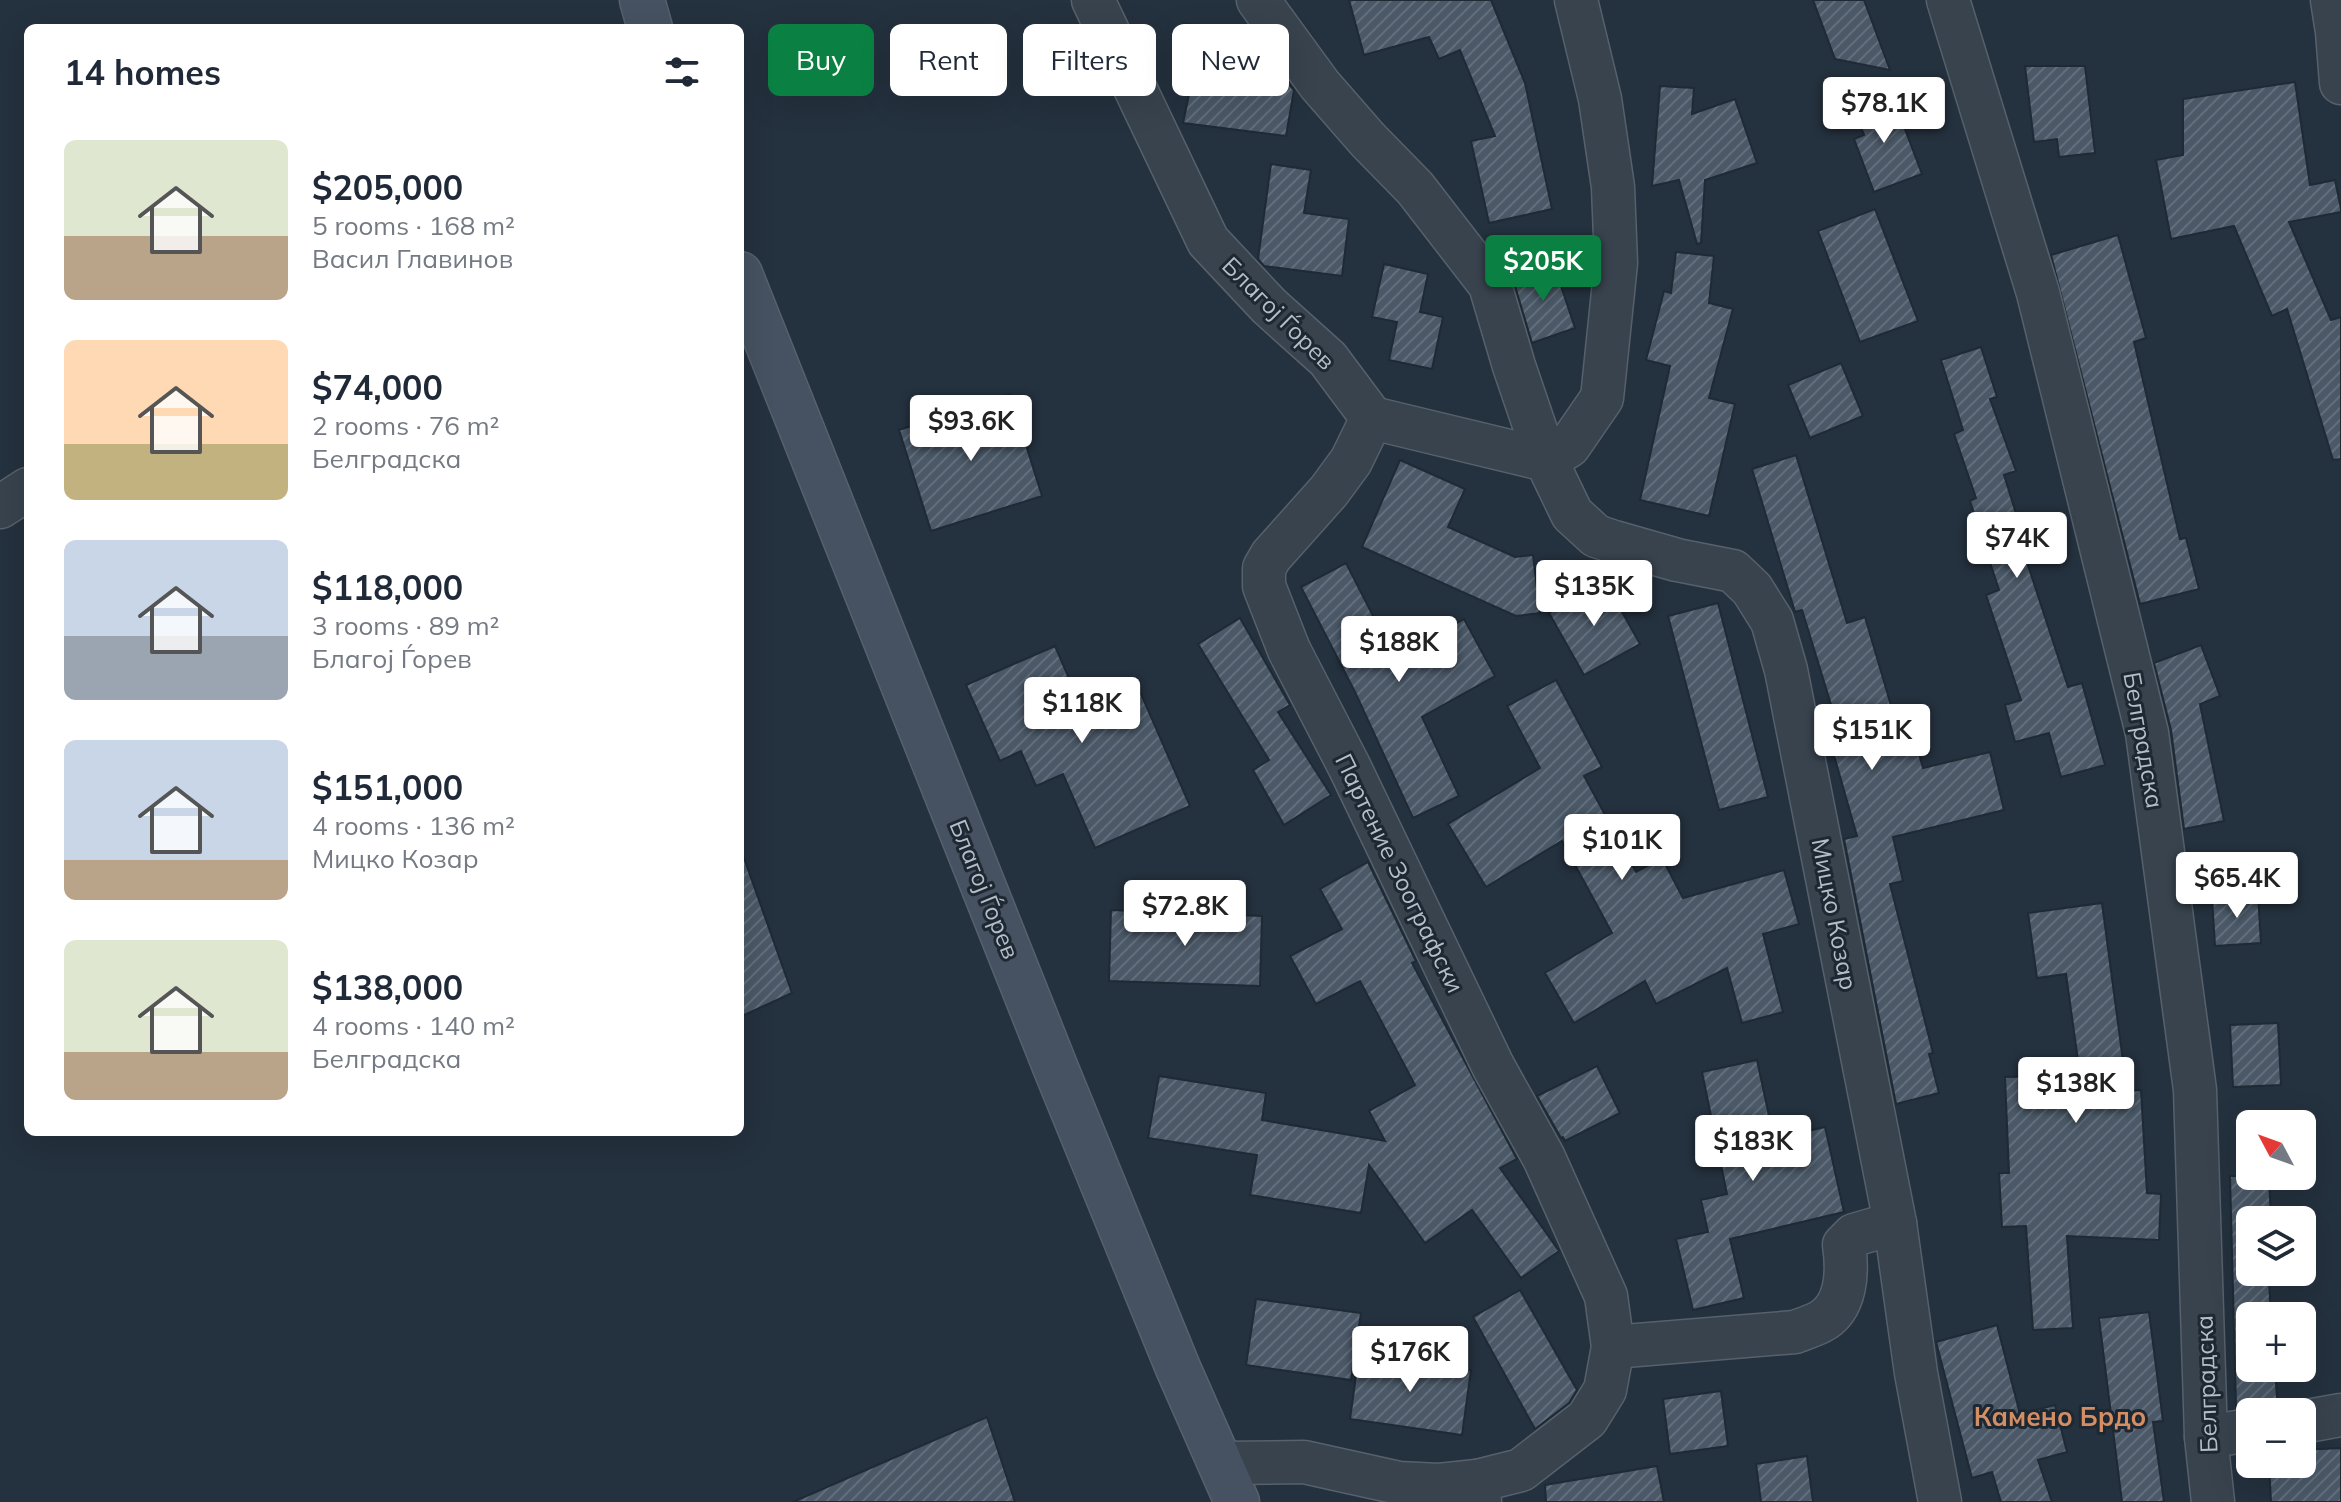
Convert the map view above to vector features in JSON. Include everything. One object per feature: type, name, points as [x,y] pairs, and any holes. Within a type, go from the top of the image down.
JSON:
[{"type":"main road","points":[[642,0],[649,24]]},
{"type":"main road","name":"Благој Ѓорев","points":[[744,284],[1056,1069],[1178,1368],[1229,1482]]},
{"type":"street","name":"Благој Ѓорев","points":[[1093,0],[1208,241],[1269,306],[1328,359],[1372,418]]},
{"type":"street","name":"Мицко Козар","points":[[1258,0],[1320,85],[1415,188],[1490,285],[1546,460],[1572,514],[1596,536],[1677,560],[1733,571],[1752,589],[1772,621],[1786,670],[1895,1223],[1916,1373],[1940,1502]]},
{"type":"street","points":[[1372,418],[1546,460],[1569,446],[1602,398],[1616,263],[1613,187],[1600,99],[1576,0]]},
{"type":"street","name":"Белградска","points":[[1948,0],[2038,293],[2147,733],[2195,1090],[2206,1437],[2213,1502]]},
{"type":"street","points":[[2332,0],[2341,83]]},
{"type":"street","name":"Партение Зоографски","points":[[1229,1482],[1304,1462],[1399,1483],[1439,1485],[1479,1492],[1521,1470],[1587,1419],[1605,1390],[1613,1347],[1606,1296],[1544,1158],[1493,1066],[1382,833],[1289,650],[1264,586],[1264,568],[1271,556],[1351,461],[1372,418]]},
{"type":"street","points":[[0,507],[24,492]]},
{"type":"street","points":[[1613,1347],[1795,1332],[1823,1321],[1842,1298],[1846,1262],[1844,1245],[1854,1235],[1895,1223]]},
{"type":"street","points":[[2316,1419],[2341,1415]]},
{"type":"street","points":[[2206,1437],[2236,1432]]},
{"type":"building","points":[[1349,0],[1491,0],[1525,83],[1552,209],[1489,223],[1471,141],[1495,136],[1460,50],[1439,59],[1429,37],[1364,55]]},
{"type":"building","points":[[1813,0],[1864,0],[1890,70],[1835,59]]},
{"type":"building","points":[[2025,66],[2085,66],[2095,153],[2059,157],[2057,139],[2034,142]]},
{"type":"building","points":[[2295,82],[2310,185],[2335,180],[2341,209],[2341,212],[2289,222],[2331,320],[2341,317],[2341,459],[2333,460],[2287,309],[2272,316],[2234,226],[2171,239],[2156,160],[2183,155],[2183,99]]},
{"type":"building","points":[[1289,84],[1294,90],[1286,136],[1183,123],[1189,96],[1289,96]]},
{"type":"building","points":[[1660,86],[1694,88],[1692,114],[1735,99],[1757,163],[1705,180],[1701,243],[1697,244],[1679,180],[1652,186]]},
{"type":"building","points":[[1851,99],[1895,103],[1922,174],[1874,192],[1854,139],[1864,135]]},
{"type":"building","points":[[1271,164],[1311,170],[1304,213],[1349,219],[1342,276],[1264,266],[1258,259]]},
{"type":"building","points":[[1875,209],[1918,321],[1860,342],[1818,231]]},
{"type":"building","points":[[2118,235],[2146,338],[2134,342],[2180,539],[2186,538],[2199,589],[2140,604],[2051,255]]},
{"type":"building","points":[[1676,252],[1714,256],[1709,303],[1733,309],[1709,398],[1735,404],[1709,516],[1640,500],[1670,366],[1646,360],[1664,291],[1671,293]]},
{"type":"building","points":[[1553,262],[1575,328],[1532,343],[1512,276]]},
{"type":"building","points":[[1384,264],[1428,274],[1420,312],[1443,317],[1432,369],[1389,360],[1397,322],[1372,317]]},
{"type":"building","points":[[1981,347],[1997,397],[1990,399],[2016,471],[2004,475],[2025,542],[2021,544],[2068,687],[2082,683],[2105,765],[2061,777],[2049,733],[2015,742],[2005,705],[2021,700],[1986,595],[1999,590],[1970,501],[1976,498],[1954,434],[1963,430],[1941,360]]},
{"type":"building","points":[[1841,363],[1863,416],[1810,438],[1788,385]]},
{"type":"building","points":[[1010,394],[1042,496],[931,531],[899,430]]},
{"type":"building","points":[[1796,455],[1847,623],[1865,617],[1895,719],[1908,715],[1923,768],[1990,752],[2004,810],[1893,837],[1903,881],[1890,884],[1933,1053],[1929,1054],[1939,1093],[1896,1104],[1844,839],[1857,836],[1829,738],[1840,734],[1802,610],[1795,612],[1752,469]]},
{"type":"building","points":[[1400,460],[1465,489],[1448,527],[1515,557],[1533,555],[1540,613],[1516,616],[1362,547]]},
{"type":"building","points":[[1346,563],[1394,657],[1464,619],[1495,676],[1422,717],[1459,796],[1413,818],[1355,692],[1301,587]]},
{"type":"building","points":[[1604,580],[1640,644],[1584,675],[1549,613]]},
{"type":"building","points":[[1718,603],[1768,797],[1719,810],[1668,616]]},
{"type":"building","points":[[1240,618],[1290,705],[1278,712],[1331,795],[1284,825],[1253,770],[1269,760],[1198,644]]},
{"type":"building","points":[[2201,645],[2220,696],[2200,704],[2224,821],[2184,829],[2171,730],[2154,663]]},
{"type":"building","points":[[1055,646],[1083,711],[1138,687],[1190,806],[1095,848],[1063,774],[1036,786],[1021,751],[1000,761],[966,685]]},
{"type":"building","points":[[1556,680],[1602,767],[1584,776],[1636,872],[1662,858],[1683,898],[1784,870],[1799,924],[1763,934],[1783,1012],[1742,1023],[1727,968],[1656,1004],[1645,981],[1574,1023],[1545,973],[1612,933],[1562,841],[1486,887],[1448,824],[1540,768],[1507,706]]},
{"type":"building","points":[[744,858],[792,993],[744,1015]]},
{"type":"building","points":[[1368,862],[1416,961],[1412,963],[1517,1159],[1500,1168],[1559,1251],[1521,1278],[1472,1210],[1425,1243],[1369,1165],[1361,1213],[1250,1195],[1257,1155],[1148,1138],[1159,1076],[1266,1093],[1262,1120],[1385,1141],[1369,1111],[1415,1085],[1360,981],[1316,1004],[1290,956],[1342,929],[1320,889]]},
{"type":"building","points":[[2258,894],[2261,943],[2215,946],[2212,898]]},
{"type":"building","points":[[2102,903],[2127,1091],[2141,1090],[2147,1193],[2161,1194],[2159,1240],[2067,1236],[2073,1328],[2033,1330],[2026,1226],[2002,1227],[1999,1173],[2009,1173],[2005,1077],[2080,1075],[2066,974],[2037,978],[2028,913]]},
{"type":"building","points":[[1111,910],[1262,916],[1260,986],[1109,981]]},
{"type":"building","points":[[2278,1023],[2281,1085],[2233,1087],[2230,1025]]},
{"type":"building","points":[[1757,1060],[1774,1139],[1825,1127],[1844,1212],[1730,1239],[1744,1298],[1693,1310],[1676,1239],[1708,1232],[1701,1200],[1727,1194],[1702,1072]]},
{"type":"building","points":[[1597,1066],[1620,1113],[1565,1141],[1537,1096]]},
{"type":"building","points":[[2230,1176],[2236,1176],[2236,1190],[2270,1190],[2270,1206],[2236,1206],[2236,1286],[2269,1286],[2270,1302],[2236,1302],[2236,1382],[2276,1382],[2277,1398],[2236,1398],[2236,1408]]},
{"type":"building","points":[[1520,1290],[1577,1390],[1569,1403],[1535,1429],[1473,1317]]},
{"type":"building","points":[[1256,1299],[1361,1313],[1351,1380],[1246,1365]]},
{"type":"building","points":[[2149,1312],[2163,1421],[2153,1422],[2164,1502],[2122,1502],[2099,1318]]},
{"type":"building","points":[[1997,1325],[2020,1414],[2055,1405],[2067,1452],[2038,1460],[2052,1502],[2001,1502],[1992,1472],[1972,1478],[1936,1342]]},
{"type":"building","points":[[1359,1354],[1471,1370],[1462,1435],[1350,1419]]},
{"type":"building","points":[[1721,1391],[1728,1446],[1670,1454],[1663,1399]]},
{"type":"building","points":[[987,1417],[1015,1502],[793,1502]]},
{"type":"building","points":[[2341,1448],[2341,1502],[2271,1502],[2270,1478],[2316,1478],[2316,1449]]},
{"type":"building","points":[[1807,1456],[1813,1502],[1761,1502],[1756,1464]]},
{"type":"building","points":[[1657,1466],[1664,1502],[1546,1502],[1545,1485]]},
{"type":"district","name":"Камено Брдо","points":[[2060,1416]]}]
